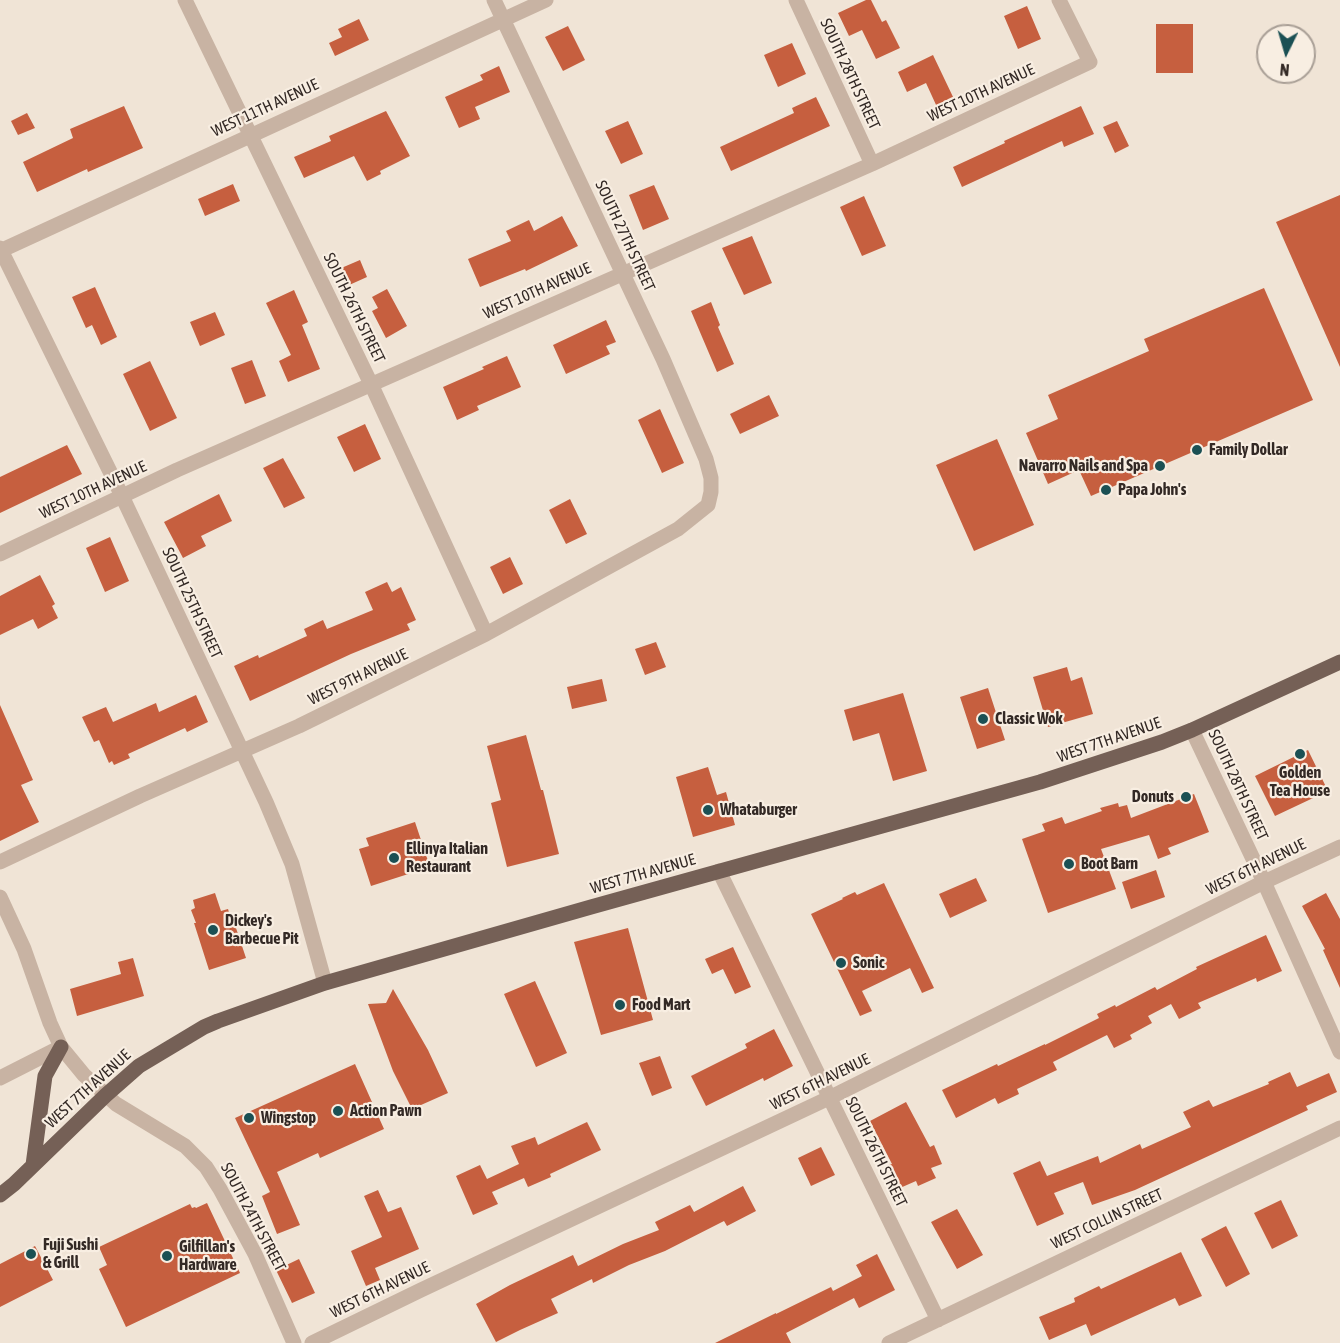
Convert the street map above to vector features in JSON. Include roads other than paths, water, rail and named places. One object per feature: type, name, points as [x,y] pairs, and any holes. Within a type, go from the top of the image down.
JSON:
[{"type":"main road","name":"WEST 7TH AVENUE","points":[[0,1195],[139,1066],[204,1027],[325,983],[1040,782],[1192,730],[1340,662]]},
{"type":"main road","points":[[33,1165],[45,1077],[60,1047]]},
{"type":"street","name":"SOUTH 26TH STREET","points":[[185,0],[371,384],[486,634]]},
{"type":"street","name":"SOUTH 27TH STREET","points":[[494,0],[663,359],[706,459],[711,478],[711,492]]},
{"type":"street","name":"WEST 11TH AVENUE","points":[[0,250],[546,0]]},
{"type":"street","name":"SOUTH 28TH STREET","points":[[796,0],[872,164]]},
{"type":"street","name":"WEST 10TH AVENUE","points":[[0,554],[177,470],[872,164],[1090,62],[1059,0]]},
{"type":"street","name":"SOUTH 25TH STREET","points":[[0,250],[122,496],[266,802],[292,864],[325,983]]},
{"type":"street","name":"WEST 9TH AVENUE","points":[[0,862],[140,796],[299,726],[486,634],[678,530],[708,505],[711,492]]},
{"type":"street","name":"SOUTH 28TH STREET","points":[[1192,730],[1264,882],[1340,1052]]},
{"type":"street","name":"WEST 6TH AVENUE","points":[[312,1343],[830,1098],[1264,882],[1340,847]]},
{"type":"street","name":"SOUTH 26TH STREET","points":[[719,871],[938,1320]]},
{"type":"street","name":"SOUTH 24TH STREET","points":[[0,897],[24,949],[60,1047],[84,1075],[116,1104],[185,1146],[206,1167],[255,1254],[294,1343]]},
{"type":"street","points":[[0,1078],[60,1047]]},
{"type":"street","name":"WEST COLLIN STREET","points":[[889,1343],[1340,1128]]},
{"type":"place","name":"Family Dollar","points":[[1197,450]]},
{"type":"place","name":"Navarro Nails and Spa","points":[[1160,466]]},
{"type":"place","name":"Papa John's","points":[[1106,490]]},
{"type":"place","name":"Classic Wok","points":[[983,719]]},
{"type":"place","name":"Golden Tea House","points":[[1300,754]]},
{"type":"place","name":"Donuts","points":[[1186,797]]},
{"type":"place","name":"Whataburger","points":[[708,810]]},
{"type":"place","name":"Ellinya Italian Restaurant","points":[[394,858]]},
{"type":"place","name":"Boot Barn","points":[[1069,864]]},
{"type":"place","name":"Dickey's Barbecue Pit","points":[[213,930]]},
{"type":"place","name":"Sonic","points":[[841,963]]},
{"type":"place","name":"Food Mart","points":[[620,1005]]},
{"type":"place","name":"Action Pawn","points":[[338,1111]]},
{"type":"place","name":"Wingstop","points":[[249,1118]]},
{"type":"place","name":"Fuji Sushi & Grill","points":[[31,1254]]},
{"type":"place","name":"Gilfillan's Hardware","points":[[167,1256]]}]
